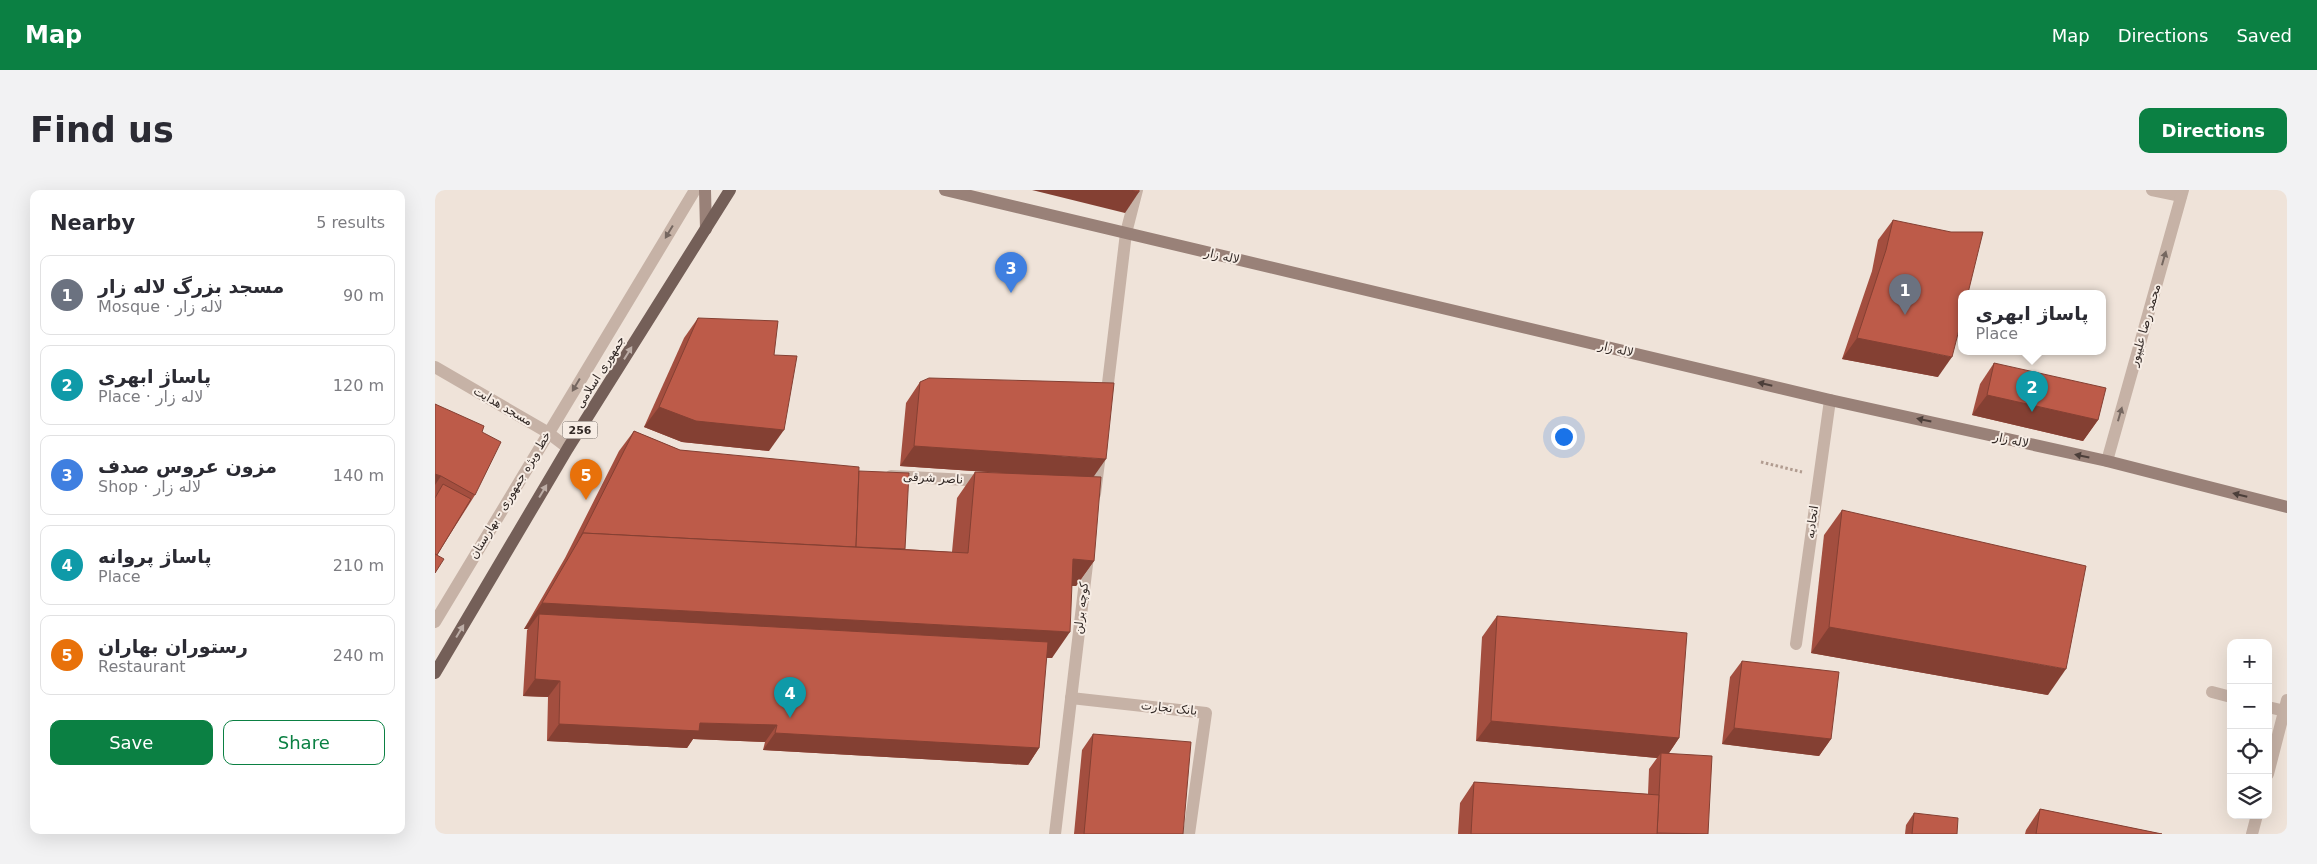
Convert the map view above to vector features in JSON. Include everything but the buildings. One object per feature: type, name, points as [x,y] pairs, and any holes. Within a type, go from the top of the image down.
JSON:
[{"type":"main road","points":[[705,190],[706,229]]},
{"type":"main road","name":"جمهوری اسلامی","points":[[435,673],[568,448],[730,190]]},
{"type":"main road","name":"لاله زار","points":[[945,190],[1830,400],[2107,461],[2287,508]]},
{"type":"street","name":"خط ویژه جمهوری - بهارستان","points":[[435,622],[547,432],[695,190]]},
{"type":"street","points":[[1105,408],[1126,233],[1137,190]]},
{"type":"street","points":[[2152,190],[2182,193]]},
{"type":"street","name":"محمد رضا علیپور","points":[[2107,461],[2182,193]]},
{"type":"street","name":"مسجد هدایت","points":[[435,367],[547,432],[568,448]]},
{"type":"street","name":"اتحادیه","points":[[1796,644],[1830,400]]},
{"type":"street","points":[[1094,505],[1091,486],[1102,438]]},
{"type":"street","name":"ناصر شرقی","points":[[881,476],[998,481]]},
{"type":"street","name":"کوچه برلن","points":[[1055,834],[1089,544]]},
{"type":"street","points":[[2212,692],[2227,696]]},
{"type":"street","name":"بانک تجارت","points":[[1071,698],[1206,712],[1189,834]]},
{"type":"street","points":[[2272,707],[2286,706],[2272,759]]},
{"type":"street","points":[[2252,834],[2256,819]]},
{"type":"path","points":[[1761,462],[1818,476]]},
{"type":"place","name":"مزون عروس صدف","points":[[1011,293]]},
{"type":"place","name":"مسجد بزرگ لاله زار","points":[[1905,315]]},
{"type":"place","name":"پاساژ ابهری","points":[[2032,412]]},
{"type":"place","name":"رستوران بهاران","points":[[586,500]]},
{"type":"place","name":"پاساژ پروانه","points":[[790,718]]}]
